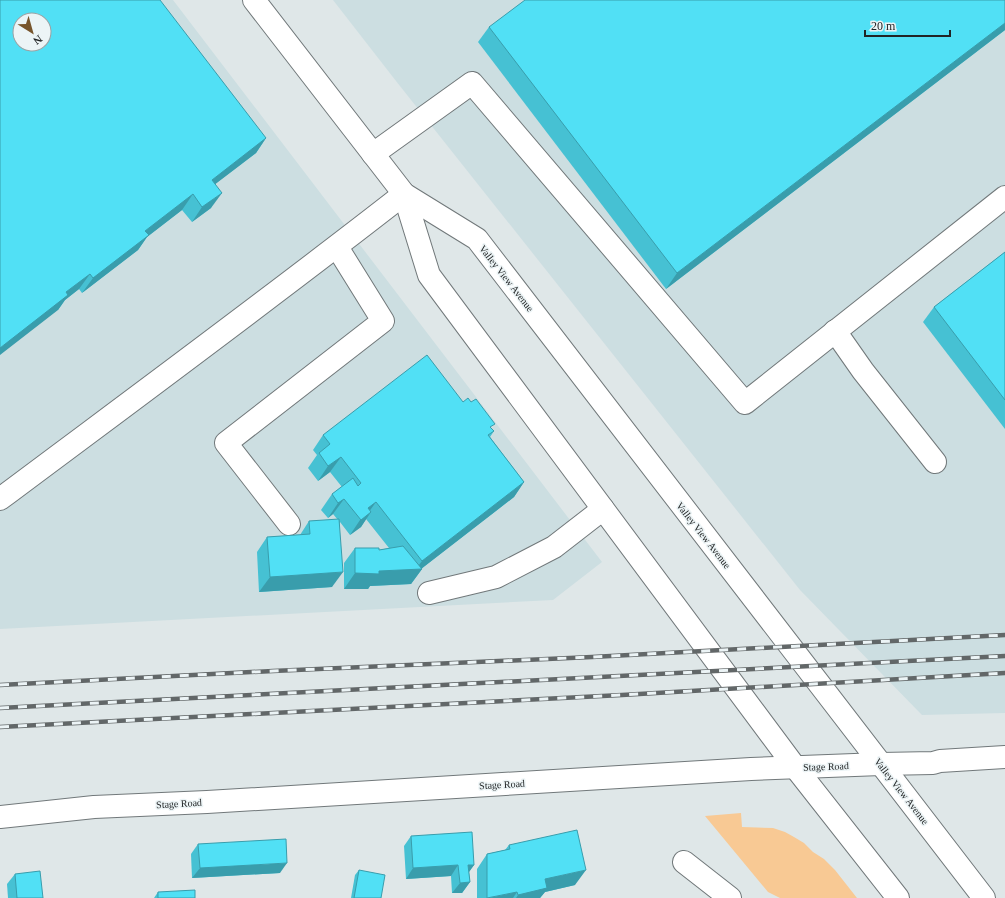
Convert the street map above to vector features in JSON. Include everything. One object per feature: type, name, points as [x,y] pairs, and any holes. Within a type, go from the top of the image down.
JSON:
[{"type":"main road","name":"Valley View Avenue","points":[[254,0],[404,194],[476,239],[984,898]]},
{"type":"main road","points":[[373,154],[472,83],[745,403],[1005,197]]},
{"type":"main road","name":"Valley View Avenue","points":[[404,194],[429,275],[795,767],[898,898]]},
{"type":"main road","points":[[0,499],[213,341],[404,194]]},
{"type":"main road","points":[[289,524],[226,443],[383,321],[337,247]]},
{"type":"main road","points":[[835,331],[863,371],[935,462]]},
{"type":"main road","points":[[429,594],[496,577],[554,547],[603,509]]},
{"type":"main road","name":"Stage Road","points":[[0,817],[94,807],[207,802],[751,769],[933,762],[1005,757]]},
{"type":"main road","points":[[684,862],[730,898]]},
{"type":"shaded area","points":[[0,0],[173,0],[602,562],[553,600],[0,629]]},
{"type":"shaded area","points":[[333,0],[1005,0],[1005,713],[922,715],[800,590]]},
{"type":"shaded area","points":[[741,813],[742,827],[773,828],[785,832],[804,843],[835,870],[857,898],[780,898],[768,892],[705,816]]},
{"type":"building","points":[[0,0],[160,0],[266,138],[212,180],[222,193],[202,207],[193,194],[145,231],[149,235],[93,278],[90,274],[66,292],[68,295],[0,348]]},
{"type":"building","points":[[525,0],[1005,0],[1005,23],[677,273],[489,27]]},
{"type":"building","points":[[1005,252],[1005,400],[934,307]]},
{"type":"building","points":[[427,355],[463,402],[468,398],[471,402],[476,399],[495,424],[490,427],[494,431],[488,435],[524,482],[422,561],[376,502],[368,508],[371,512],[361,520],[344,499],[338,503],[332,494],[353,478],[358,486],[361,483],[341,457],[328,466],[319,453],[330,444],[323,435]]},
{"type":"building","points":[[339,519],[343,572],[270,577],[267,537],[310,534],[309,521]]},
{"type":"building","points":[[403,546],[422,569],[379,571],[379,574],[355,573],[355,548],[379,548],[379,550]]},
{"type":"building","points":[[577,830],[586,870],[545,879],[547,888],[518,895],[517,892],[487,898],[487,854],[510,849],[509,845]]},
{"type":"building","points":[[472,832],[474,865],[468,865],[470,882],[460,883],[458,865],[413,868],[411,836]]},
{"type":"building","points":[[286,839],[287,863],[200,868],[198,844]]},
{"type":"building","points":[[359,870],[385,875],[381,898],[354,898]]},
{"type":"building","points":[[40,871],[43,898],[17,898],[15,874]]},
{"type":"building","points":[[195,890],[195,898],[158,898],[158,892]]},
{"type":"railway","points":[[0,685],[592,657],[1005,635]]},
{"type":"railway","points":[[0,708],[1005,656]]},
{"type":"railway","points":[[0,727],[622,695],[1005,673]]}]
